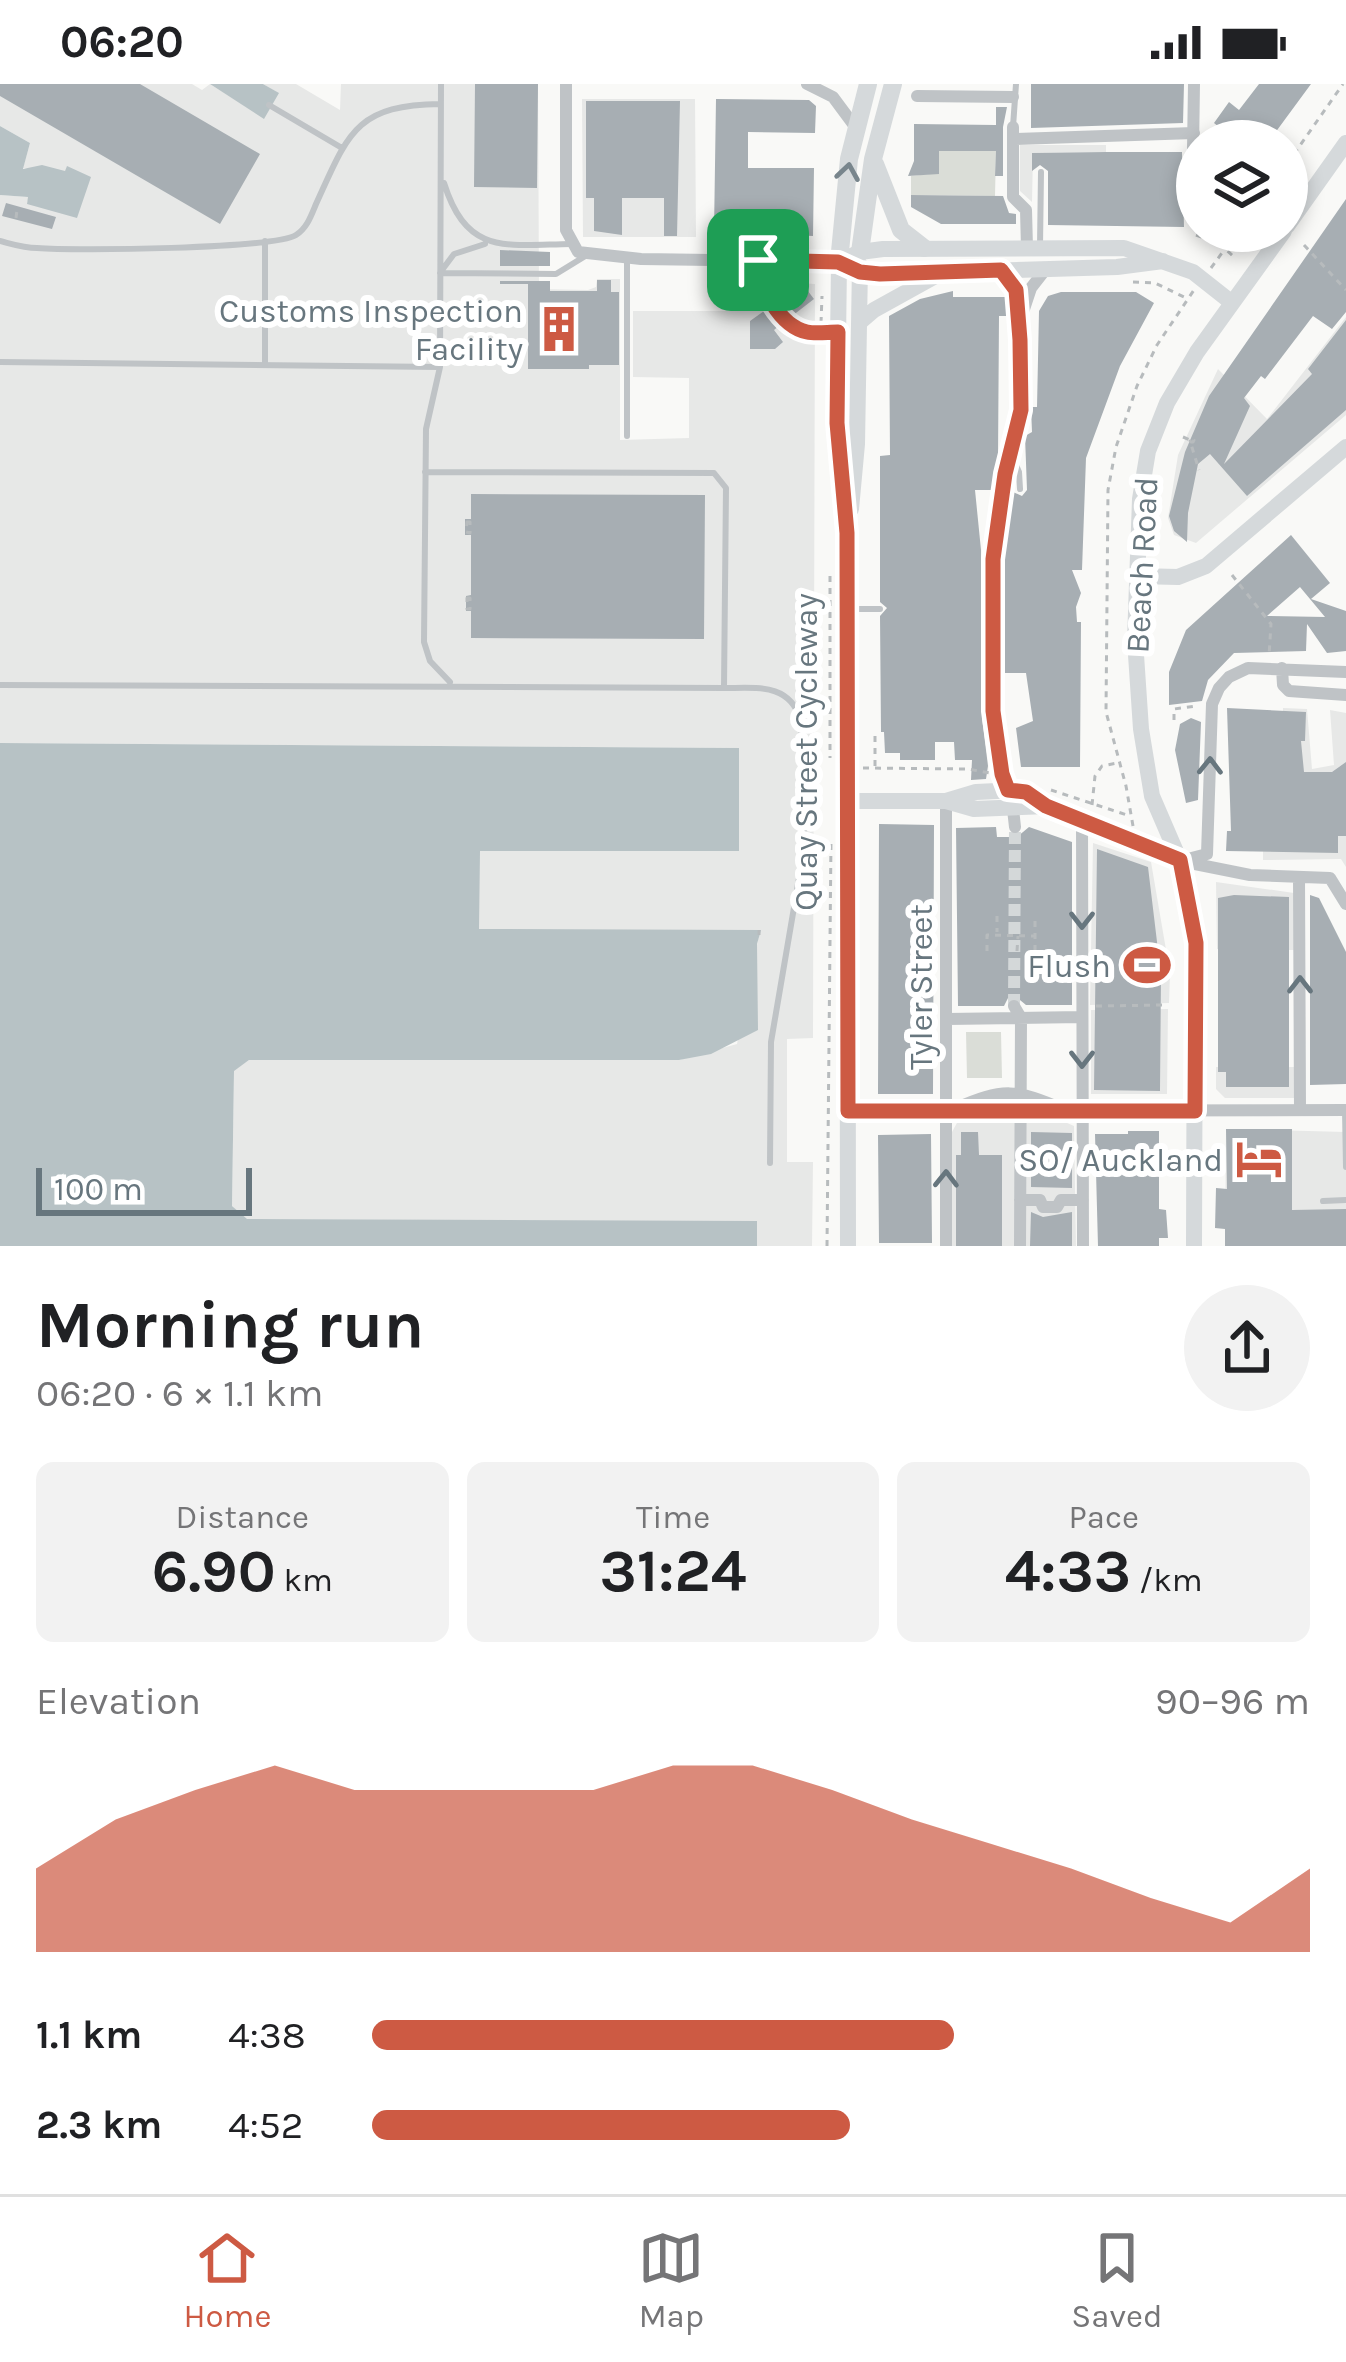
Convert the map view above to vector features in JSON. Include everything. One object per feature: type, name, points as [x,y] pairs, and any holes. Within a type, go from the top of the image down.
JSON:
[{"type":"main road","points":[[848,1246],[847,533],[830,332],[830,262],[868,84]]},
{"type":"main road","points":[[847,533],[856,475],[860,262],[873,159],[892,84]]},
{"type":"main road","name":"Beach Road","points":[[1308,196],[1346,142]]},
{"type":"main road","points":[[873,159],[902,230],[924,248]]},
{"type":"main road","points":[[860,262],[924,248],[1124,248],[1193,272],[1231,302]]},
{"type":"main road","name":"Beach Road","points":[[1194,1246],[1196,943],[1180,860],[1157,811],[1145,763],[1136,666],[1142,477],[1156,426],[1197,352],[1267,252]]},
{"type":"main road","points":[[830,262],[940,273],[1117,268],[1164,260]]},
{"type":"main road","points":[[860,322],[940,273]]},
{"type":"main road","points":[[1137,576],[1178,577],[1206,566],[1346,447]]},
{"type":"main road","points":[[848,802],[946,801],[976,792],[1026,792],[1046,806],[1087,813],[1180,860]]},
{"type":"main road","points":[[946,801],[1014,818],[1046,806]]},
{"type":"street","points":[[566,84],[566,230],[577,250],[627,258],[830,262]]},
{"type":"street","points":[[807,84],[833,97],[856,128]]},
{"type":"street","points":[[1193,120],[1194,84]]},
{"type":"street","points":[[917,97],[1015,90]]},
{"type":"street","points":[[1033,248],[1027,210],[1013,197],[1013,133],[1176,133]]},
{"type":"street","points":[[1020,322],[1030,290],[1045,269]]},
{"type":"street","points":[[1001,270],[1016,290],[1020,322],[1021,410],[994,552],[996,731],[1008,790]]},
{"type":"street","points":[[1180,860],[1208,854],[1211,704],[1229,677],[1241,670],[1282,668],[1346,672]]},
{"type":"street","points":[[1282,668],[1281,680],[1289,691],[1346,695]]},
{"type":"street","name":"Tyler Street","points":[[946,801],[946,1246]]},
{"type":"street","points":[[1083,1246],[1087,813]]},
{"type":"street","points":[[1180,860],[1250,875],[1330,878],[1346,904]]},
{"type":"street","points":[[1299,877],[1300,1109]]},
{"type":"street","points":[[1017,1012],[1020,1246]]},
{"type":"street","points":[[947,1019],[1082,1012]]},
{"type":"street","points":[[947,1112],[985,1096],[1021,1093],[1066,1111]]},
{"type":"street","points":[[848,1111],[1346,1110]]},
{"type":"street","points":[[1020,1200],[1040,1200],[1043,1207],[1057,1207],[1061,1200],[1083,1200]]},
{"type":"lane","points":[[441,84],[440,367],[426,429],[424,642],[430,661],[453,685]]},
{"type":"lane","points":[[1013,133],[1015,90]]},
{"type":"lane","points":[[0,241],[34,248],[194,247],[290,238],[306,226],[355,128],[377,114],[415,104],[440,104]]},
{"type":"lane","points":[[269,105],[342,148]]},
{"type":"lane","points":[[1033,248],[1040,172]]},
{"type":"lane","points":[[441,173],[450,202],[468,230],[490,244]]},
{"type":"lane","points":[[265,241],[265,364]]},
{"type":"lane","points":[[440,273],[454,254],[477,244],[577,250]]},
{"type":"lane","points":[[440,273],[556,274],[577,250]]},
{"type":"lane","points":[[627,258],[627,436]]},
{"type":"lane","points":[[758,260],[762,286],[784,317],[801,330],[830,332]]},
{"type":"lane","points":[[0,362],[440,367]]},
{"type":"lane","points":[[1011,453],[1020,489]]},
{"type":"lane","points":[[425,472],[714,473],[726,488],[724,688]]},
{"type":"lane","points":[[847,610],[880,609]]},
{"type":"lane","points":[[0,685],[770,688],[785,693],[797,705],[802,720],[804,849],[771,1042],[770,1163]]},
{"type":"lane","points":[[1346,1110],[1346,1167]]},
{"type":"lane","points":[[1323,1201],[1346,1201]]},
{"type":"path","points":[[1308,134],[1343,84]]},
{"type":"path","points":[[16,218],[17,210]]},
{"type":"path","points":[[1308,249],[1346,290]]},
{"type":"path","points":[[1219,258],[1223,252]]},
{"type":"path","points":[[1230,252],[1233,256]]},
{"type":"path","points":[[830,262],[830,332]]},
{"type":"path","points":[[1118,762],[1102,766],[1095,776],[1087,813],[1129,815],[1126,786],[1106,712],[1108,490],[1116,447],[1137,386],[1187,299],[1155,283],[1127,281]]},
{"type":"path","points":[[1183,437],[1194,441],[1199,470]]},
{"type":"path","points":[[1232,574],[1271,624],[1269,658]]},
{"type":"path","name":"Quay Street Cycleway","points":[[830,576],[831,768]]},
{"type":"path","points":[[1174,720],[1174,709],[1203,705]]},
{"type":"path","points":[[874,768],[875,731]]},
{"type":"path","points":[[867,768],[968,769],[993,774]]},
{"type":"path","name":"Quay Street Cycleway","points":[[827,1246],[831,830]]},
{"type":"path","points":[[997,916],[997,936]]},
{"type":"path","points":[[1035,917],[1035,951]]},
{"type":"path","points":[[987,951],[987,935],[1035,936]]},
{"type":"path","points":[[1017,951],[1018,936]]},
{"type":"path","points":[[1082,1012],[1164,1005]]},
{"type":"shaded area","points":[[0,84],[192,84],[202,90],[210,84],[264,118],[278,93],[263,84],[296,84],[340,110],[341,84],[538,84],[539,289],[588,290],[596,287],[597,279],[620,279],[620,440],[689,438],[689,378],[633,377],[633,311],[747,311],[748,280],[815,284],[813,1038],[787,1039],[787,1162],[813,1162],[812,1246],[757,1246],[757,1222],[246,1219],[232,1206],[234,1070],[249,1060],[679,1060],[737,1044],[760,930],[479,930],[479,851],[739,851],[738,748],[0,743],[0,195],[29,197],[27,203],[77,217],[67,167],[65,172],[42,166],[23,168],[30,143],[0,126]]},
{"type":"shaded area","points":[[210,84],[263,84],[279,93],[264,119]]},
{"type":"shaded area","points":[[582,99],[695,99],[696,237],[583,237]]},
{"type":"shaded area","points":[[0,126],[30,143],[23,169],[42,165],[65,171],[67,166],[91,177],[77,218],[27,204],[28,197],[0,195]]},
{"type":"shaded area","points":[[1020,145],[1106,145],[1106,152],[1033,153],[1032,202],[1020,191]]},
{"type":"shaded area","points":[[939,151],[996,151],[995,196],[911,195],[911,176],[939,173]]},
{"type":"shaded area","points":[[1346,317],[1346,415],[1196,543],[1174,535],[1168,518],[1178,455],[1218,369],[1267,419]]},
{"type":"shaded area","points":[[1283,708],[1307,709],[1312,769],[1334,765],[1330,710],[1346,713],[1346,867],[1341,859],[1263,860],[1263,760],[1282,759]]},
{"type":"shaded area","points":[[0,743],[739,748],[739,851],[480,851],[479,929],[761,930],[758,1030],[711,1054],[679,1060],[249,1060],[234,1071],[232,1206],[247,1219],[757,1221],[757,1246],[0,1246]]},
{"type":"shaded area","points":[[1093,843],[1151,862],[1170,973],[1169,1003],[1090,1005]]},
{"type":"shaded area","points":[[1216,882],[1294,893],[1294,950],[1217,949]]},
{"type":"shaded area","points":[[1168,1009],[1167,1094],[1091,1094],[1091,1010]]},
{"type":"shaded area","points":[[966,1032],[1001,1032],[1002,1078],[967,1078]]},
{"type":"shaded area","points":[[1216,1067],[1296,1067],[1295,1098],[1225,1098],[1216,1089]]},
{"type":"shaded area","points":[[1058,1119],[1074,1126],[1076,1246],[951,1246],[952,1132],[958,1121]]},
{"type":"shaded area","points":[[1226,1129],[1346,1132],[1346,1246],[1225,1246]]},
{"type":"building","points":[[0,84],[140,84],[260,154],[220,224],[0,96]]},
{"type":"building","points":[[475,84],[538,84],[537,188],[474,187]]},
{"type":"building","points":[[1031,84],[1184,84],[1183,120],[1176,123],[1031,128]]},
{"type":"building","points":[[1259,84],[1311,84],[1284,120],[1216,120],[1229,102],[1239,110]]},
{"type":"building","points":[[716,99],[809,100],[816,106],[815,133],[748,132],[748,168],[814,168],[813,236],[714,231]]},
{"type":"building","points":[[586,101],[680,101],[677,236],[664,236],[664,198],[622,198],[622,235],[594,231],[594,198],[586,198]]},
{"type":"building","points":[[996,107],[1007,107],[1003,176],[995,176],[996,151],[939,151],[939,174],[908,176],[914,161],[914,124],[996,125]]},
{"type":"building","points":[[1176,152],[1176,227],[1048,225],[1048,171],[1040,165],[1032,171],[1032,153]]},
{"type":"building","points":[[911,195],[1003,196],[1009,213],[1016,214],[1016,224],[941,224],[911,207]]},
{"type":"building","points":[[1346,199],[1346,312],[1332,329],[1313,316],[1265,379],[1261,376],[1244,398],[1250,406],[1224,464],[1312,374],[1308,369],[1346,320],[1346,410],[1247,496],[1210,454],[1198,464],[1187,542],[1174,531],[1169,516],[1185,452],[1209,396]]},
{"type":"building","points":[[6,203],[56,217],[52,229],[2,216]]},
{"type":"building","points":[[500,250],[550,252],[550,266],[500,266]]},
{"type":"building","name":"Customs Inspection Facility","points":[[597,280],[611,280],[611,292],[619,292],[619,365],[528,369],[528,284],[500,281],[550,281],[550,291],[597,291]]},
{"type":"building","points":[[801,282],[814,299],[792,316],[779,299]]},
{"type":"building","points":[[953,291],[953,297],[1006,297],[1008,316],[999,316],[998,458],[992,490],[975,490],[981,550],[982,718],[988,766],[986,779],[971,780],[972,760],[955,760],[954,742],[935,742],[935,760],[900,760],[900,753],[885,753],[881,732],[880,616],[887,608],[880,602],[880,456],[890,455],[889,316],[920,299]]},
{"type":"building","points":[[1136,292],[1154,303],[1120,366],[1086,458],[1082,570],[1072,570],[1081,593],[1076,607],[1077,622],[1081,622],[1080,767],[1021,767],[1016,728],[1033,721],[1026,673],[1004,673],[1004,561],[1013,492],[1022,496],[1027,490],[1025,436],[1032,432],[1031,407],[1037,407],[1039,311],[1048,296]]},
{"type":"building","points":[[767,309],[780,325],[774,330],[783,342],[775,349],[750,349],[750,321]]},
{"type":"building","points":[[471,494],[705,495],[704,639],[471,638],[466,596],[471,595],[471,535],[465,535],[465,519],[471,519]]},
{"type":"building","points":[[1291,535],[1330,583],[1311,599],[1346,611],[1346,651],[1327,653],[1307,624],[1306,651],[1234,653],[1208,680],[1202,701],[1169,705],[1169,672],[1186,630]],"holes":[[[1300,587],[1325,617],[1267,616]]]},
{"type":"building","points":[[1227,708],[1306,712],[1305,741],[1301,741],[1304,772],[1332,772],[1346,762],[1346,836],[1338,836],[1338,853],[1226,851],[1227,831],[1231,831]]},
{"type":"building","points":[[1191,718],[1201,722],[1198,800],[1186,803],[1175,750],[1180,724]]},
{"type":"building","points":[[879,824],[934,825],[933,1094],[878,1094]]},
{"type":"building","points":[[996,827],[997,837],[1017,837],[1029,827],[1072,842],[1072,1005],[1026,1005],[1015,996],[1004,1006],[958,1006],[956,828]]},
{"type":"building","points":[[1097,849],[1148,867],[1161,975],[1160,1091],[1094,1090]]},
{"type":"building","points":[[1310,895],[1319,898],[1346,952],[1346,1084],[1310,1085]]},
{"type":"building","points":[[1289,897],[1289,1087],[1226,1087],[1226,1072],[1218,1072],[1218,898]]},
{"type":"building","points":[[1226,1129],[1292,1129],[1292,1210],[1346,1209],[1346,1246],[1225,1246],[1225,1229],[1215,1228],[1216,1188],[1227,1189]]},
{"type":"building","points":[[1159,1131],[1159,1209],[1166,1210],[1168,1238],[1159,1238],[1159,1246],[1098,1246],[1095,1134]]},
{"type":"building","points":[[961,1132],[978,1132],[979,1155],[1002,1155],[1002,1246],[956,1246],[956,1155],[961,1155]]},
{"type":"building","points":[[1031,1132],[1072,1133],[1072,1188],[1031,1187]]},
{"type":"building","points":[[931,1134],[932,1243],[879,1243],[878,1135]]},
{"type":"building","points":[[1031,1212],[1043,1217],[1072,1212],[1072,1246],[1030,1246]]},
{"type":"tunnel","points":[[1014,1006],[1015,827]]},
{"type":"place","name":"Customs Inspection Facility","points":[[559,329]]},
{"type":"place","name":"Flush","points":[[1147,965]]},
{"type":"place","name":"SO/ Auckland","points":[[1259,1159]]},
{"type":"route","points":[[758,260],[838,262],[880,274],[1001,270],[1013,283],[1020,322],[1021,410],[1005,474],[993,559],[993,711],[1002,774],[1008,790],[1026,792],[1046,806],[1180,860],[1196,943],[1195,1111],[848,1111],[847,533],[837,423],[838,332],[809,333],[784,317],[762,286],[758,260]]}]
